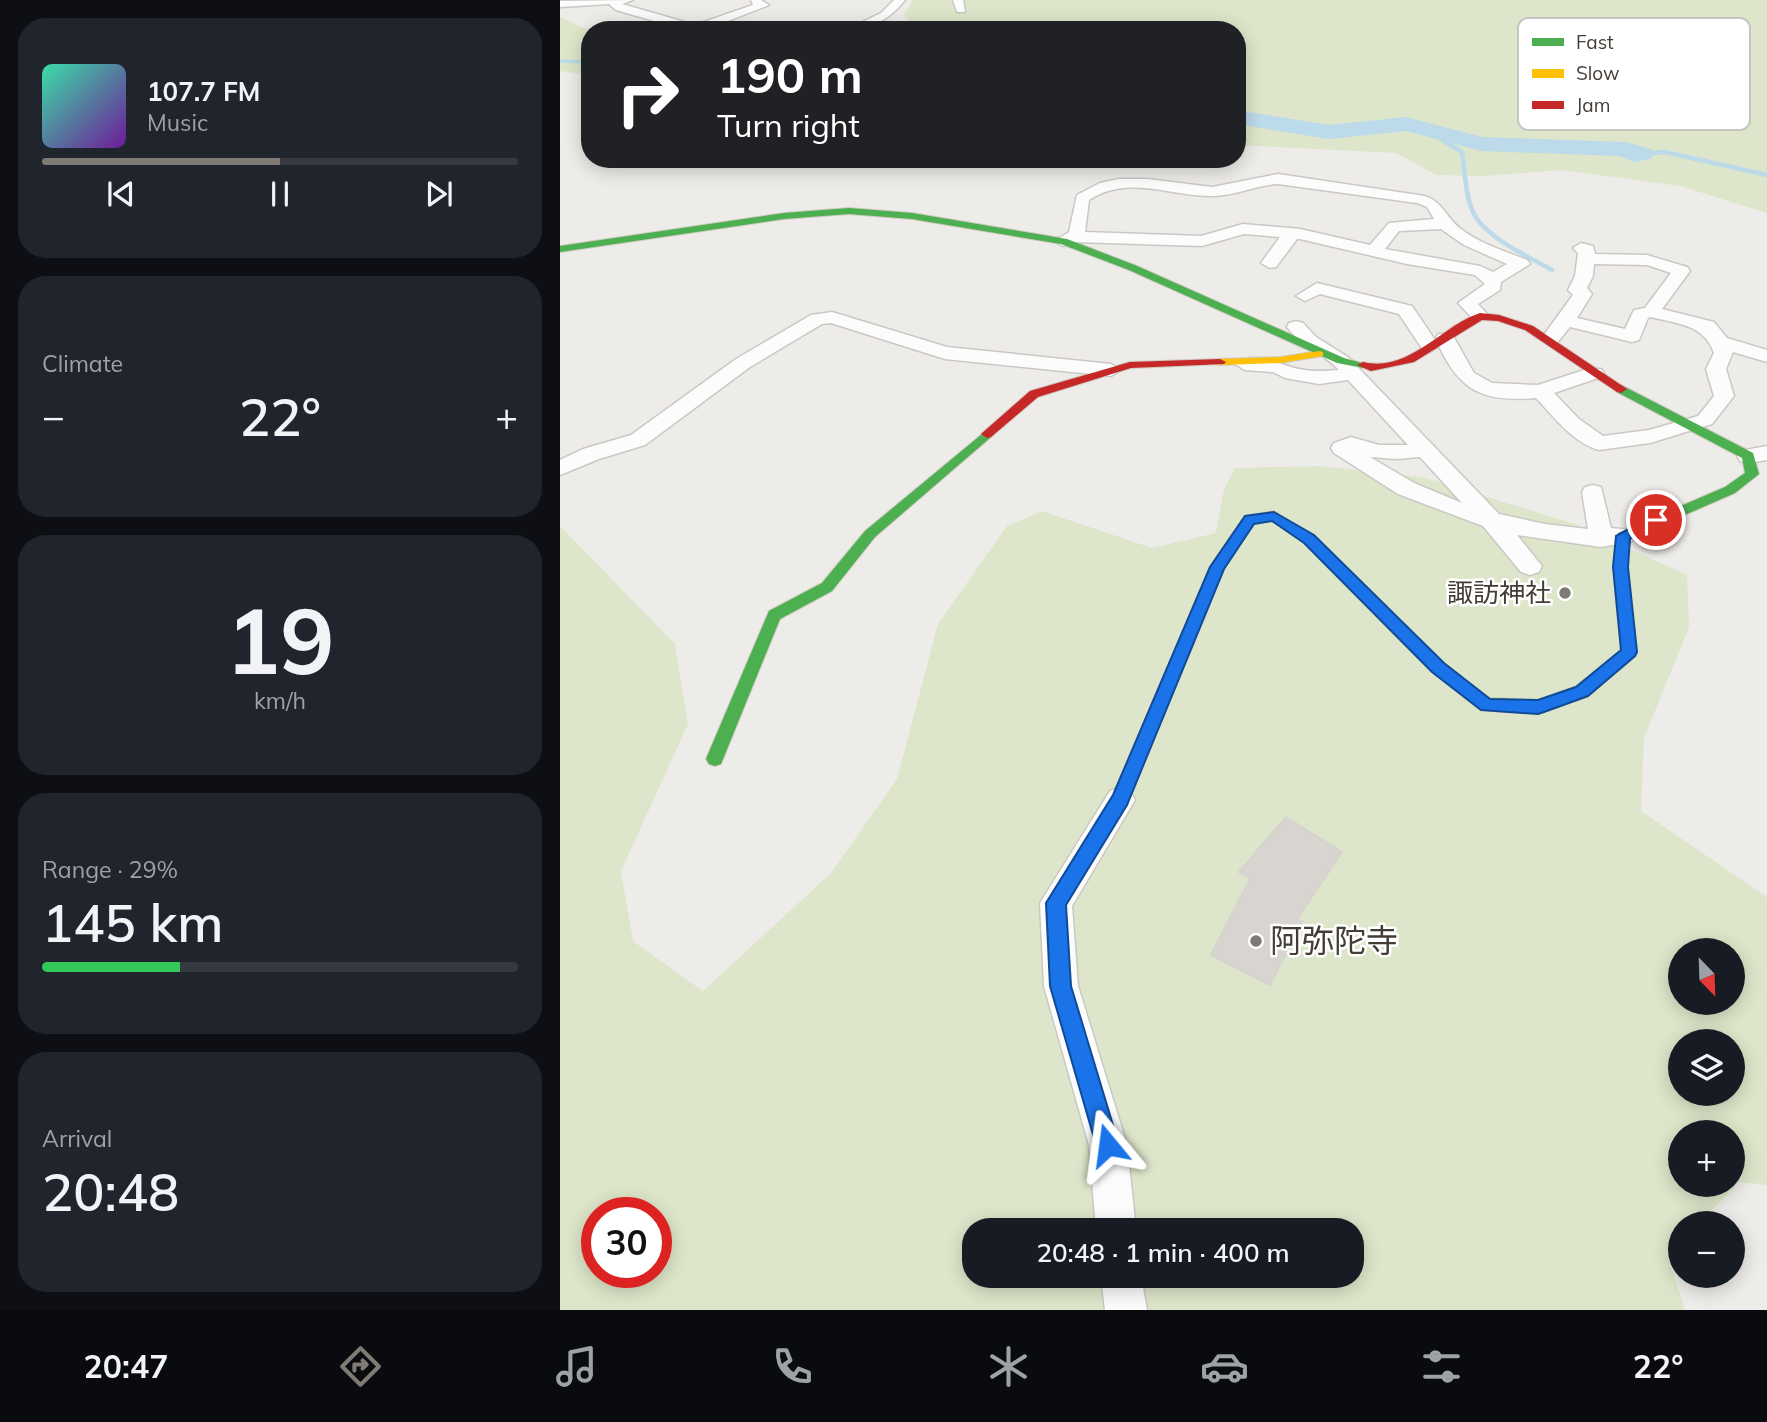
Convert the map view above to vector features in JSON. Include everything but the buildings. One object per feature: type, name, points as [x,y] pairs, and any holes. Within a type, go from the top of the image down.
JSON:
[{"type":"street","points":[[562,4],[578,0]]},
{"type":"street","points":[[562,4],[635,0]]},
{"type":"street","points":[[719,21],[764,5],[755,2],[756,0]]},
{"type":"street","points":[[872,21],[885,15],[900,0]]},
{"type":"street","points":[[612,1],[620,8],[668,21]]},
{"type":"street","points":[[1069,239],[1083,198],[1091,190],[1117,184],[1152,184],[1218,192],[1262,179],[1298,180],[1420,199],[1433,204],[1438,229]]},
{"type":"street","points":[[560,249],[784,216],[849,211],[912,216],[1069,239],[1202,241],[1243,229],[1289,233],[1480,271],[1492,280],[1494,286],[1467,303],[1480,316],[1524,324],[1550,339],[1594,373],[1689,424],[1757,454],[1752,474],[1730,490],[1612,538],[1494,523],[1414,493],[1342,444],[1393,454],[1425,450]]},
{"type":"street","points":[[1374,251],[1395,226],[1438,229],[1521,264],[1492,280]]},
{"type":"street","points":[[1270,263],[1288,242],[1289,233]]},
{"type":"street","points":[[1069,239],[1347,368]]},
{"type":"street","points":[[1550,339],[1566,321],[1583,294],[1577,290],[1584,276],[1581,253],[1653,260],[1668,263],[1681,271],[1651,312]]},
{"type":"street","points":[[1305,296],[1317,288],[1406,310],[1472,382],[1519,394],[1541,391],[1594,373]]},
{"type":"street","points":[[1541,391],[1572,424],[1599,443],[1650,436],[1705,420],[1724,396],[1716,369],[1724,354],[1720,342],[1707,326],[1651,312],[1640,314],[1632,336],[1566,321]]},
{"type":"street","points":[[1224,362],[1278,368],[1292,374],[1319,378],[1347,368],[1410,360],[1480,316]]},
{"type":"street","points":[[560,468],[591,454],[638,440],[743,363],[817,319],[832,317],[945,354],[1111,370]]},
{"type":"street","points":[[1296,327],[1309,341],[1347,368],[1494,523],[1530,566]]},
{"type":"street","points":[[1720,342],[1767,356]]},
{"type":"street","points":[[715,759],[774,615],[827,587],[870,534],[1034,394],[1130,365],[1280,360],[1320,354]]},
{"type":"street","points":[[1115,1218],[1108,1145],[1061,986],[1056,903],[1120,800],[1217,567],[1250,519],[1274,516],[1309,539],[1438,668],[1487,705],[1538,707],[1582,691],[1629,652],[1620,567],[1594,492]]},
{"type":"street","points":[[1123,1288],[1126,1310]]},
{"type":"green space","points":[[913,0],[1767,0],[1767,213],[1680,186],[1561,170],[1484,176],[1436,175],[1397,153],[1246,145],[1246,21],[910,21],[904,15]]},
{"type":"green space","points":[[560,17],[581,27],[581,74],[560,71]]},
{"type":"green space","points":[[1319,466],[1422,477],[1575,524],[1687,575],[1689,627],[1644,738],[1641,811],[1767,897],[1767,1185],[1745,1183],[1745,1120],[1668,1120],[1668,1197],[1725,1197],[1711,1211],[1668,1211],[1668,1288],[1678,1288],[1685,1310],[560,1310],[560,526],[675,644],[688,724],[621,871],[633,941],[703,991],[831,873],[897,779],[938,624],[1007,526],[1042,511],[1152,548],[1216,533],[1224,489],[1235,468]]},
{"type":"waterway","points":[[560,61],[581,62]]},
{"type":"waterway","points":[[1246,118],[1329,132],[1406,124],[1481,144],[1625,149],[1634,155],[1642,154]]},
{"type":"waterway","points":[[1424,129],[1447,143]]},
{"type":"waterway","points":[[1444,141],[1462,152],[1468,198],[1479,221],[1508,246],[1552,270]]},
{"type":"waterway","points":[[1642,154],[1665,152],[1767,175]]},
{"type":"traffic: fast","points":[[560,249],[784,216],[849,211],[912,216],[1063,241],[1133,268],[1341,361],[1363,365]]},
{"type":"traffic: fast","points":[[1308,538],[1438,668],[1487,705],[1538,707],[1582,691],[1629,652],[1620,567],[1623,536],[1730,490],[1752,474],[1748,456],[1621,389]]},
{"type":"traffic: fast","points":[[715,759],[774,615],[827,587],[870,534],[987,434]]},
{"type":"traffic: slow","points":[[1220,362],[1280,360],[1319,354]]},
{"type":"traffic: slow","points":[[1120,800],[1217,567],[1250,519],[1274,516],[1308,538]]},
{"type":"traffic: jam","points":[[1363,365],[1371,367],[1410,360],[1480,316],[1499,318],[1529,328],[1621,389]]},
{"type":"traffic: jam","points":[[987,434],[1034,394],[1130,365],[1220,362]]},
{"type":"place","name":"諏訪神社","points":[[1565,593]]},
{"type":"place","name":"阿弥陀寺","points":[[1256,941]]},
{"type":"route","points":[[1108,1145],[1061,986],[1056,903],[1120,800],[1217,567],[1250,519],[1274,516],[1309,539],[1438,668],[1487,705],[1538,707],[1582,691],[1629,652],[1620,567],[1623,536],[1656,520]]}]
